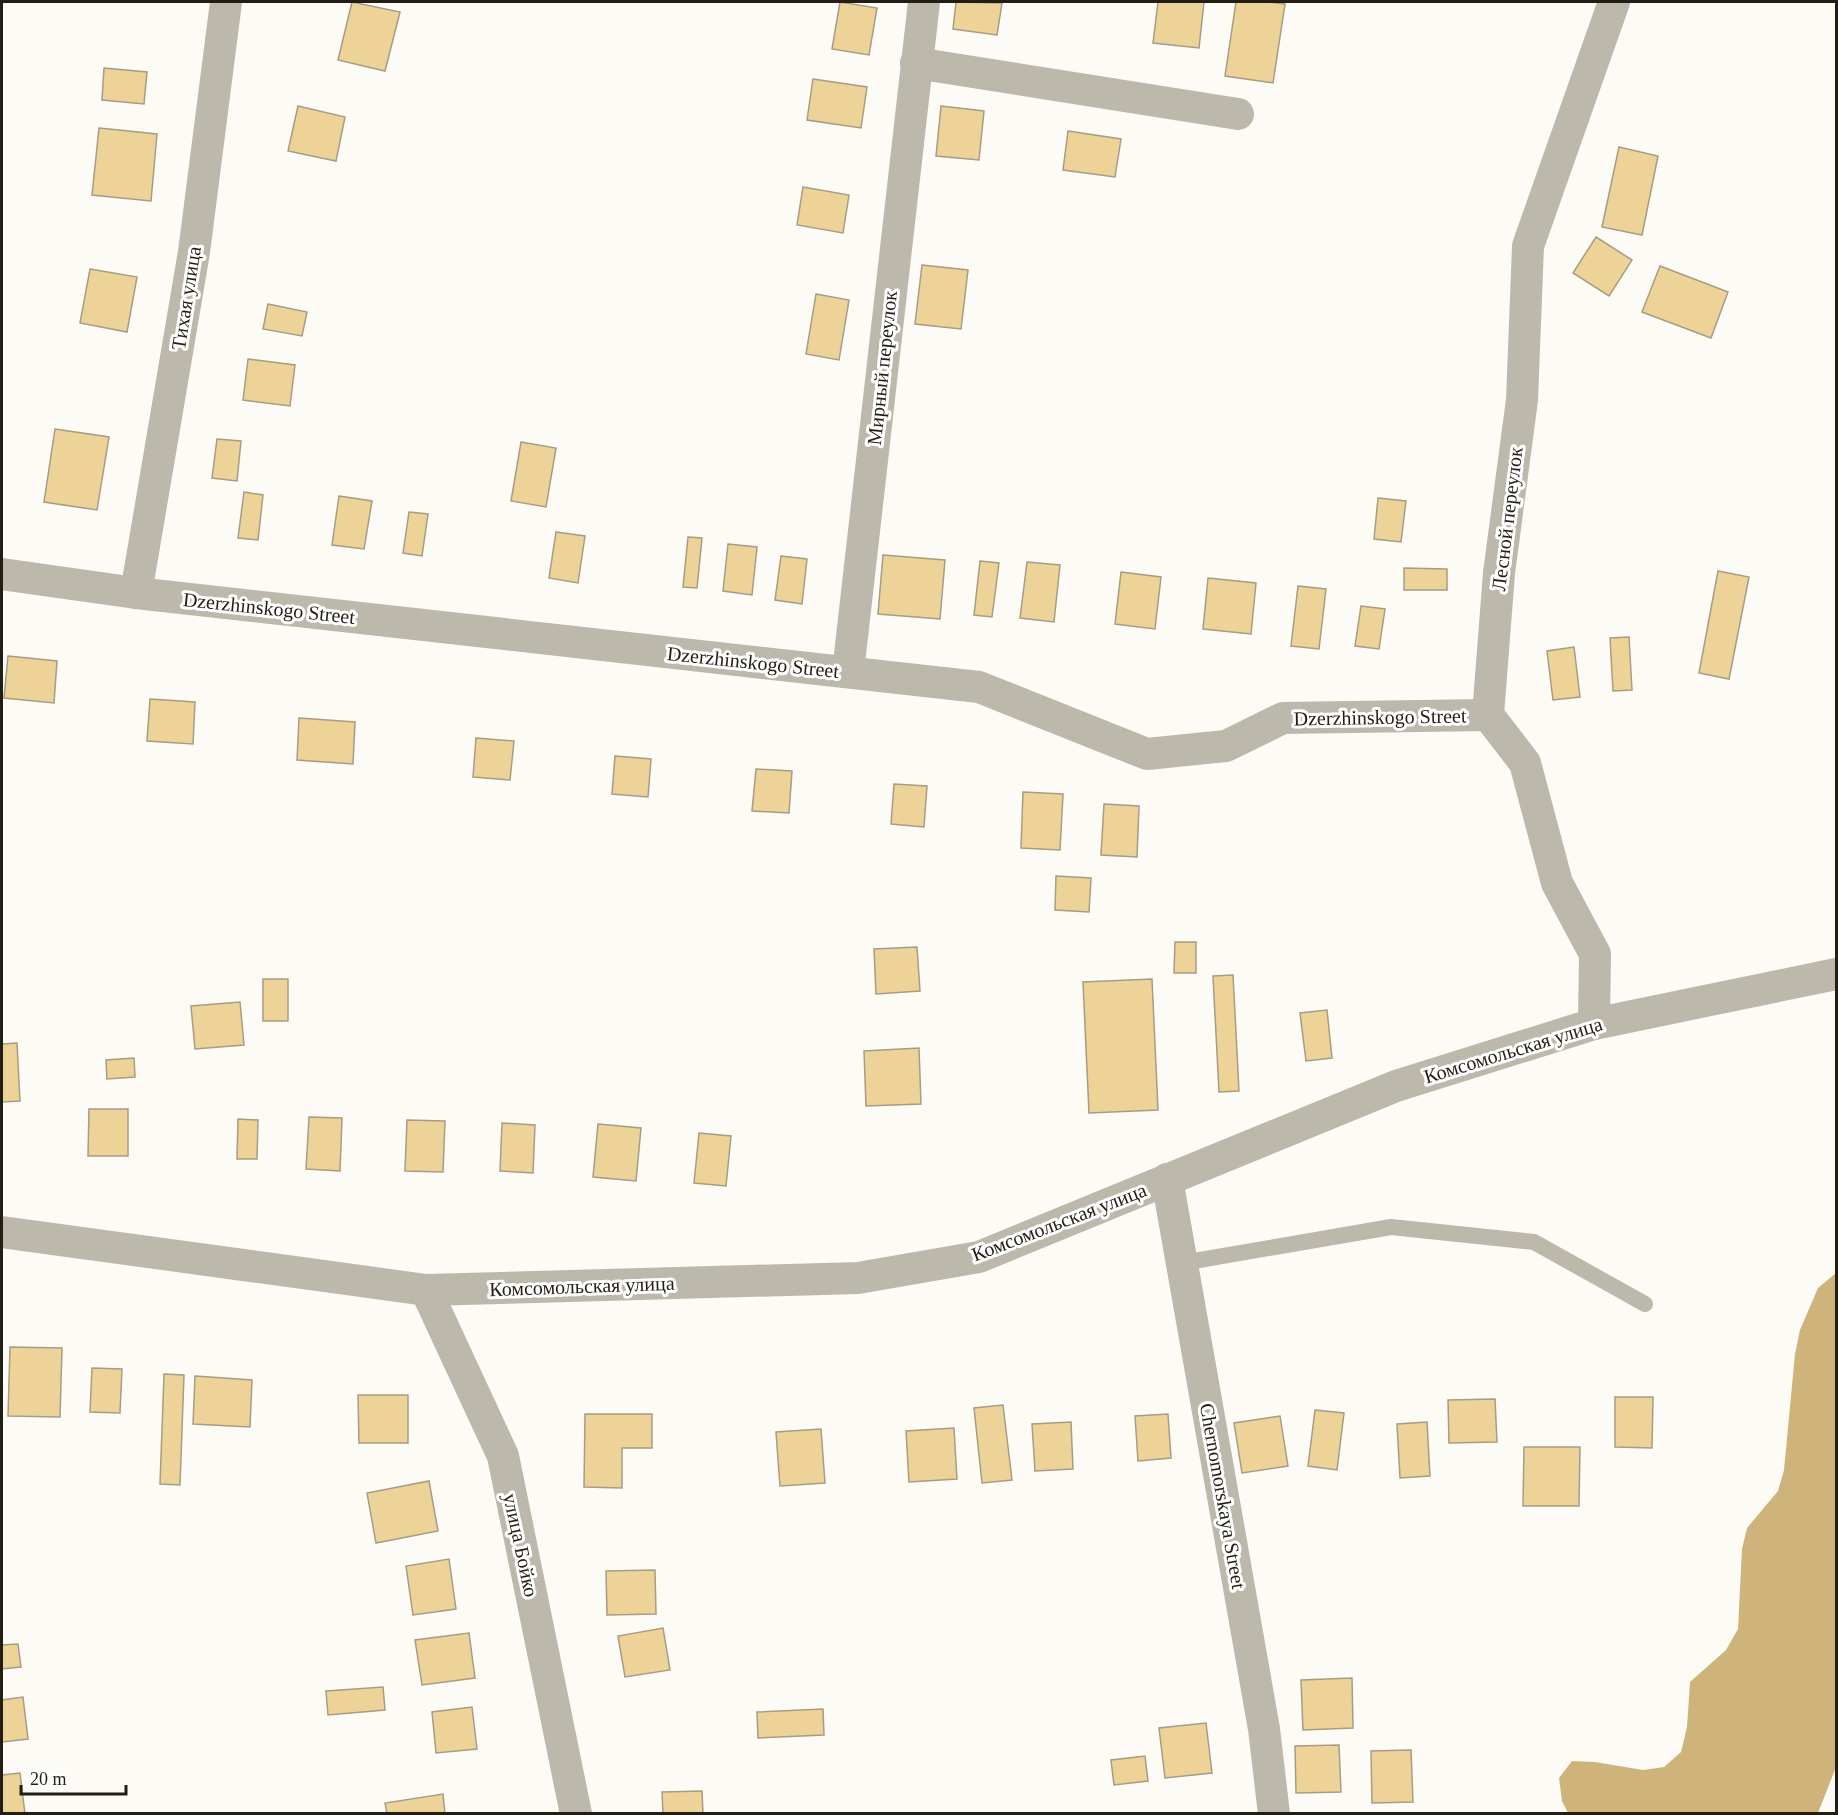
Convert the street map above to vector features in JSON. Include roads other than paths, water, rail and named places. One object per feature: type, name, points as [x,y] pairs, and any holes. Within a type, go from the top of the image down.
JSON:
[{"type":"street","name":"Тихая улица","points":[[136,593],[194,252],[226,2]]},
{"type":"street","name":"Мирный переулок","points":[[848,672],[924,2]]},
{"type":"street","name":"Лесной переулок","points":[[1488,715],[1499,573],[1522,400],[1528,246],[1614,2]]},
{"type":"street","points":[[916,63],[1238,114]]},
{"type":"street","name":"Dzerzhinskogo Street","points":[[2,574],[136,593],[979,687],[1147,754],[1226,746],[1283,718],[1488,715]]},
{"type":"street","points":[[1488,715],[1526,763],[1557,883],[1595,954],[1594,1024]]},
{"type":"street","name":"Комсомольская улица","points":[[2,1232],[426,1290],[858,1278],[979,1257],[1396,1086],[1594,1024],[1836,974]]},
{"type":"street","name":"Chernomorskaya Street","points":[[1167,1179],[1264,1729],[1274,1814]]},
{"type":"street","name":"улица Бойко","points":[[426,1290],[503,1456],[576,1814]]},
{"type":"lane","points":[[1182,1263],[1391,1227],[1534,1242],[1645,1304]]}]
